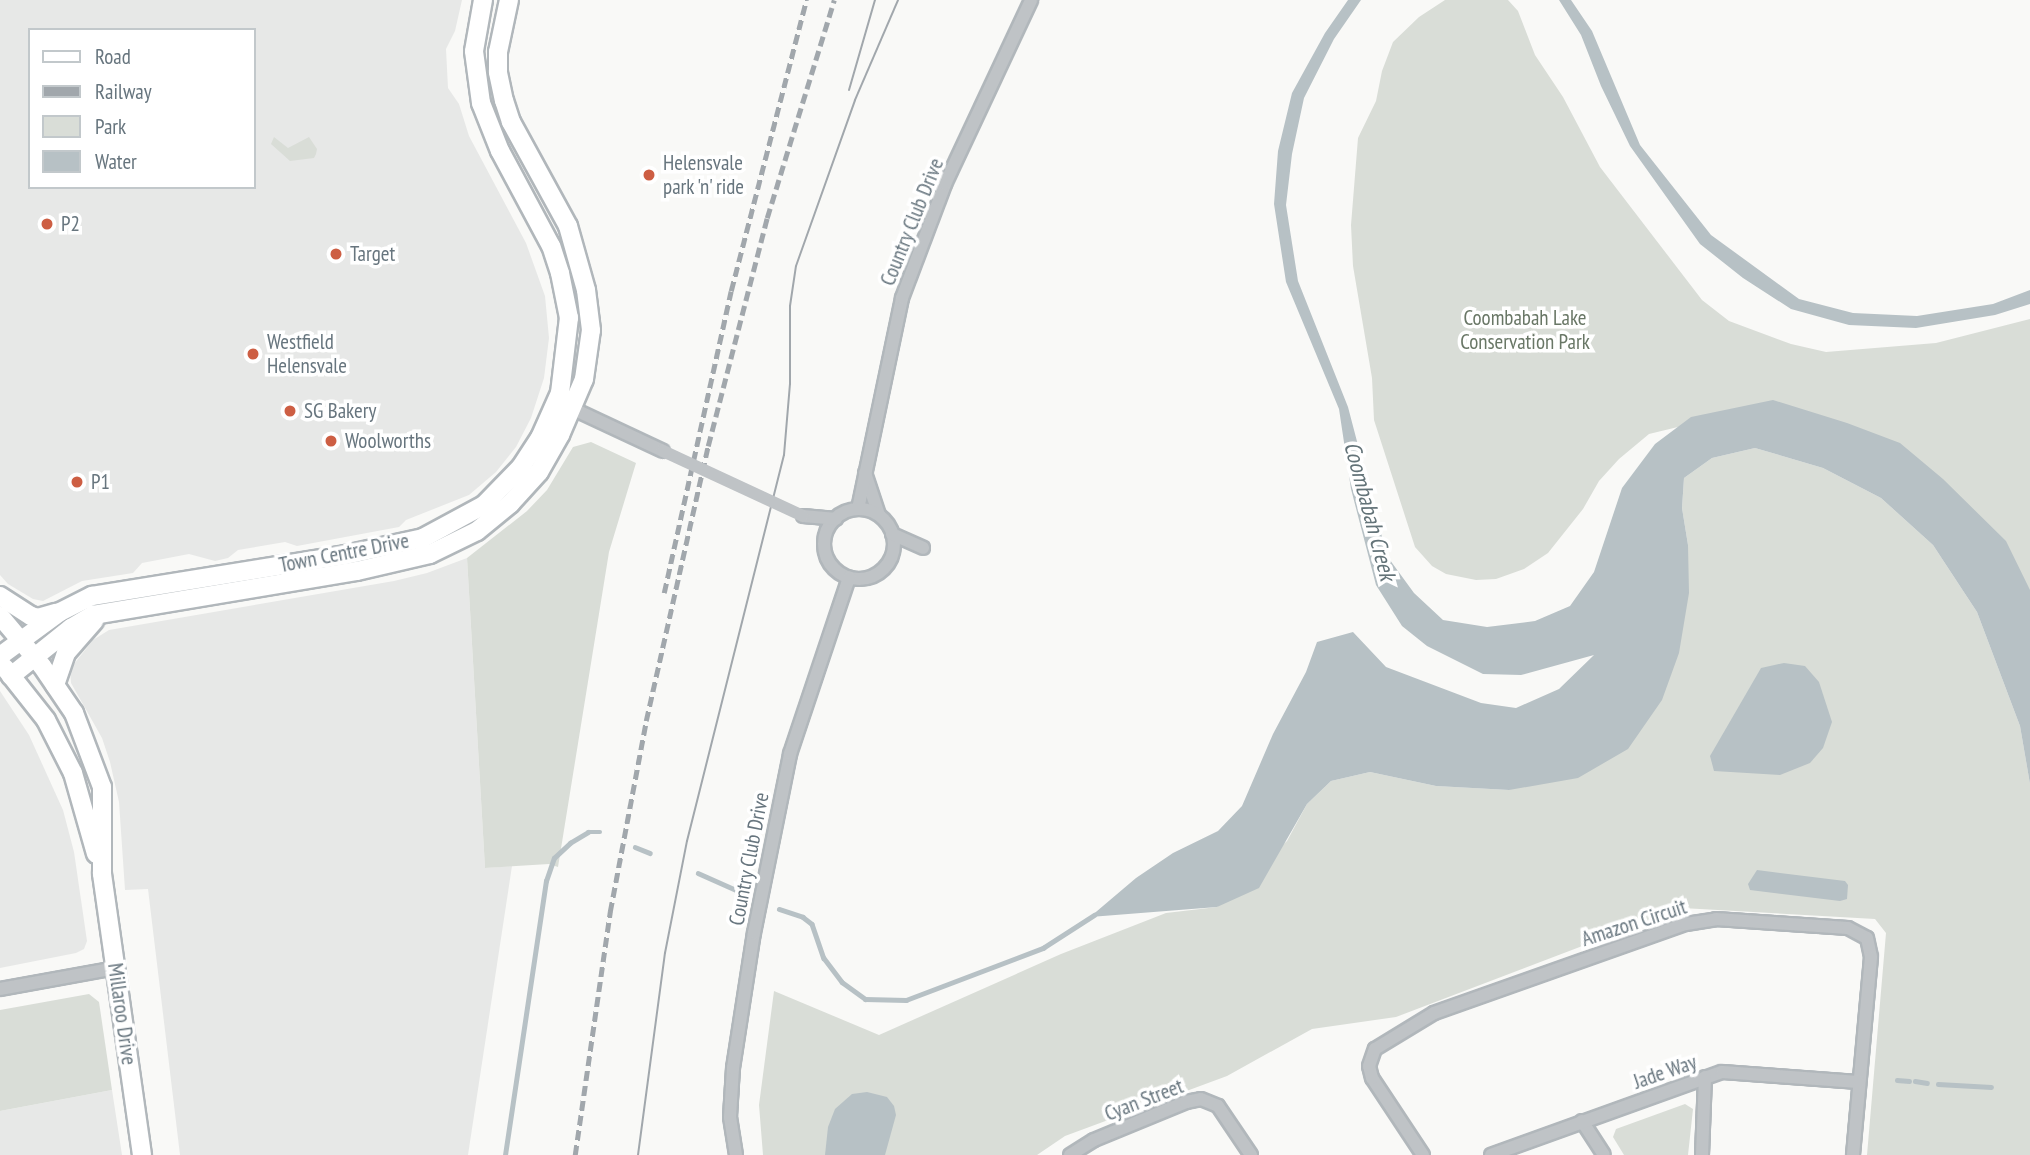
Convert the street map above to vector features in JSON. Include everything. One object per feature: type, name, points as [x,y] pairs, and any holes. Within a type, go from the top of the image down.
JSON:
[{"type":"street","name":"Town Centre Drive","points":[[6,669],[35,658],[85,619],[102,613],[388,565],[430,554],[462,539],[496,517],[527,486],[551,453],[565,405],[569,336],[567,300],[546,236],[499,151],[483,113],[474,51],[483,0]]},
{"type":"street","name":"Town Centre Drive","points":[[0,656],[60,612],[92,596],[395,546],[435,533],[484,505],[509,481],[532,452],[565,405],[588,364],[591,330],[586,290],[568,226],[511,122],[498,72],[501,30],[509,0]]},
{"type":"street","name":"Country Club Drive","points":[[858,509],[902,298],[945,184],[1031,0]]},
{"type":"street","points":[[565,405],[803,516],[825,533]]},
{"type":"street","points":[[864,470],[879,515],[892,534],[893,552],[887,566],[876,576],[865,579],[849,578],[835,570],[825,555],[825,533],[836,519],[842,513],[858,509],[879,515]]},
{"type":"street","points":[[803,516],[836,519]]},
{"type":"street","points":[[892,534],[923,548],[893,552]]},
{"type":"street","name":"Country Club Drive","points":[[736,1155],[730,1117],[733,1068],[754,933],[790,754],[849,578]]},
{"type":"street","points":[[167,584],[177,593],[209,589],[218,593]]},
{"type":"street","points":[[0,596],[15,608],[38,618],[60,612]]},
{"type":"street","points":[[55,685],[66,653],[102,613]]},
{"type":"street","name":"Millaroo Drive","points":[[0,616],[35,658],[74,713],[102,787],[102,874]]},
{"type":"street","name":"Millaroo Drive","points":[[6,669],[46,720],[73,773],[102,874],[142,1155]]},
{"type":"street","name":"Amazon Circuit","points":[[1423,1155],[1372,1079],[1369,1066],[1375,1049],[1434,1013],[1686,924],[1716,919],[1848,928],[1867,938],[1871,957],[1853,1155]]},
{"type":"street","points":[[0,989],[116,968]]},
{"type":"street","name":"Jade Way","points":[[1491,1155],[1705,1077],[1737,1071],[1859,1082]]},
{"type":"street","points":[[1702,1155],[1705,1077]]},
{"type":"street","name":"Cyan Street","points":[[1070,1155],[1094,1140],[1186,1102],[1201,1099],[1218,1106],[1251,1155]]},
{"type":"street","points":[[1582,1121],[1604,1155]]},
{"type":"shaded area","name":"Westfield Helensvale","points":[[0,0],[462,0],[455,31],[446,49],[448,88],[459,104],[469,136],[526,243],[545,296],[549,338],[544,378],[531,418],[516,447],[496,472],[469,495],[406,520],[399,527],[297,546],[285,542],[238,550],[228,558],[215,561],[189,554],[142,563],[133,573],[82,581],[43,601],[33,599],[8,584],[0,575]]},
{"type":"shaded area","points":[[467,558],[485,868],[512,866],[468,1155],[180,1155],[148,889],[125,890],[119,802],[110,762],[102,738],[71,683],[70,669],[93,640],[109,630],[394,581],[427,573]]},
{"type":"shaded area","points":[[0,691],[29,735],[63,810],[74,852],[87,941],[84,949],[76,953],[0,968]]},
{"type":"shaded area","points":[[112,1090],[122,1155],[0,1155],[0,1111]]},
{"type":"green space","name":"Coombabah Lake Conservation Park","points":[[1445,0],[1508,0],[1518,11],[1535,55],[1563,97],[1600,167],[1702,300],[1729,321],[1791,344],[1826,352],[1936,343],[2030,319],[2030,609],[1936,497],[1682,426],[1649,434],[1619,459],[1599,481],[1583,509],[1548,553],[1524,569],[1496,579],[1476,580],[1446,574],[1432,566],[1415,547],[1374,420],[1372,378],[1353,266],[1351,225],[1358,138],[1376,101],[1382,71],[1393,42],[1419,17]]},
{"type":"green space","points":[[274,137],[288,148],[309,137],[317,149],[316,154],[314,158],[290,161],[271,144]]},
{"type":"green space","points":[[591,442],[636,463],[609,552],[558,867],[549,864],[485,868],[467,558],[527,511],[547,490],[573,447]]},
{"type":"green space","points":[[1755,448],[1823,468],[1881,498],[1933,545],[1977,612],[2020,726],[2030,784],[2030,1155],[1867,1155],[1886,933],[1875,919],[1682,908],[1396,1017],[1312,1029],[1227,1076],[1065,1136],[1037,1155],[763,1155],[759,1105],[774,991],[879,1035],[1061,954],[1166,913],[1217,907],[1287,841],[1307,804],[1331,781],[1370,772],[1436,786],[1509,790],[1688,545],[1682,508],[1684,478],[1712,458]]},
{"type":"green space","points":[[89,994],[99,1002],[112,1090],[0,1111],[0,1010]]},
{"type":"green space","points":[[1685,1104],[1693,1109],[1688,1155],[1624,1155],[1613,1137],[1616,1129]]},
{"type":"water","name":"Coombabah Creek","points":[[1348,0],[1361,0],[1334,39],[1304,98],[1292,154],[1286,205],[1298,281],[1348,407],[1387,556],[1414,593],[1443,620],[1487,627],[1535,621],[1570,606],[1594,572],[1622,488],[1655,444],[1691,417],[1773,400],[1900,443],[1943,479],[2006,541],[2030,590],[2030,784],[2020,726],[1977,612],[1933,545],[1881,498],[1823,468],[1755,448],[1712,458],[1684,478],[1682,508],[1688,545],[1689,593],[1679,653],[1662,700],[1628,749],[1578,778],[1509,790],[1436,786],[1370,772],[1331,781],[1307,804],[1259,888],[1217,907],[1090,917],[1136,878],[1173,853],[1218,831],[1242,806],[1273,734],[1306,672],[1317,642],[1353,632],[1386,667],[1481,703],[1516,708],[1559,689],[1594,655],[1521,675],[1483,674],[1427,646],[1402,626],[1376,585],[1351,489],[1339,409],[1286,282],[1274,204],[1278,151],[1292,93],[1325,33]]},
{"type":"water","points":[[1559,0],[1571,0],[1592,31],[1640,145],[1711,235],[1799,299],[1853,313],[1917,316],[1993,304],[2030,290],[2030,304],[1995,315],[1916,328],[1849,325],[1791,309],[1743,278],[1700,244],[1630,146],[1601,86],[1581,35]]},
{"type":"water","points":[[1784,663],[1805,666],[1819,682],[1832,722],[1823,748],[1810,763],[1780,775],[1714,771],[1710,756],[1761,668]]},
{"type":"water","points":[[1757,870],[1845,881],[1848,885],[1847,899],[1840,901],[1750,890],[1748,884]]},
{"type":"water","points":[[867,1092],[887,1097],[894,1106],[896,1115],[885,1155],[825,1155],[828,1127],[835,1109],[852,1094]]},
{"type":"waterway","points":[[505,1155],[546,881],[554,858],[570,843],[588,832],[600,832]]},
{"type":"waterway","points":[[635,847],[650,853]]},
{"type":"waterway","points":[[698,873],[736,890]]},
{"type":"waterway","points":[[779,909],[803,917],[812,924],[824,958],[842,982],[865,999],[906,1000],[1043,948],[1094,915]]},
{"type":"waterway","points":[[1897,1080],[1909,1081]]},
{"type":"waterway","points":[[1915,1081],[1927,1083]]},
{"type":"waterway","points":[[1938,1084],[1991,1087]]},
{"type":"tram line","points":[[849,90],[875,0]]},
{"type":"tram line","points":[[638,1155],[665,953],[687,841],[784,455],[790,384],[790,306],[796,266],[855,100],[898,0]]},
{"type":"railway","points":[[664,593],[731,291],[806,0]]},
{"type":"railway","points":[[575,1155],[610,912],[646,721],[708,446],[767,218],[834,0]]},
{"type":"place","name":"Helensvale park 'n' ride","points":[[649,175]]},
{"type":"place","name":"P2","points":[[47,224]]},
{"type":"place","name":"Target","points":[[336,254]]},
{"type":"place","name":"Westfield Helensvale","points":[[253,354]]},
{"type":"place","name":"SG Bakery","points":[[290,411]]},
{"type":"place","name":"Woolworths","points":[[331,441]]},
{"type":"place","name":"P1","points":[[77,482]]}]
